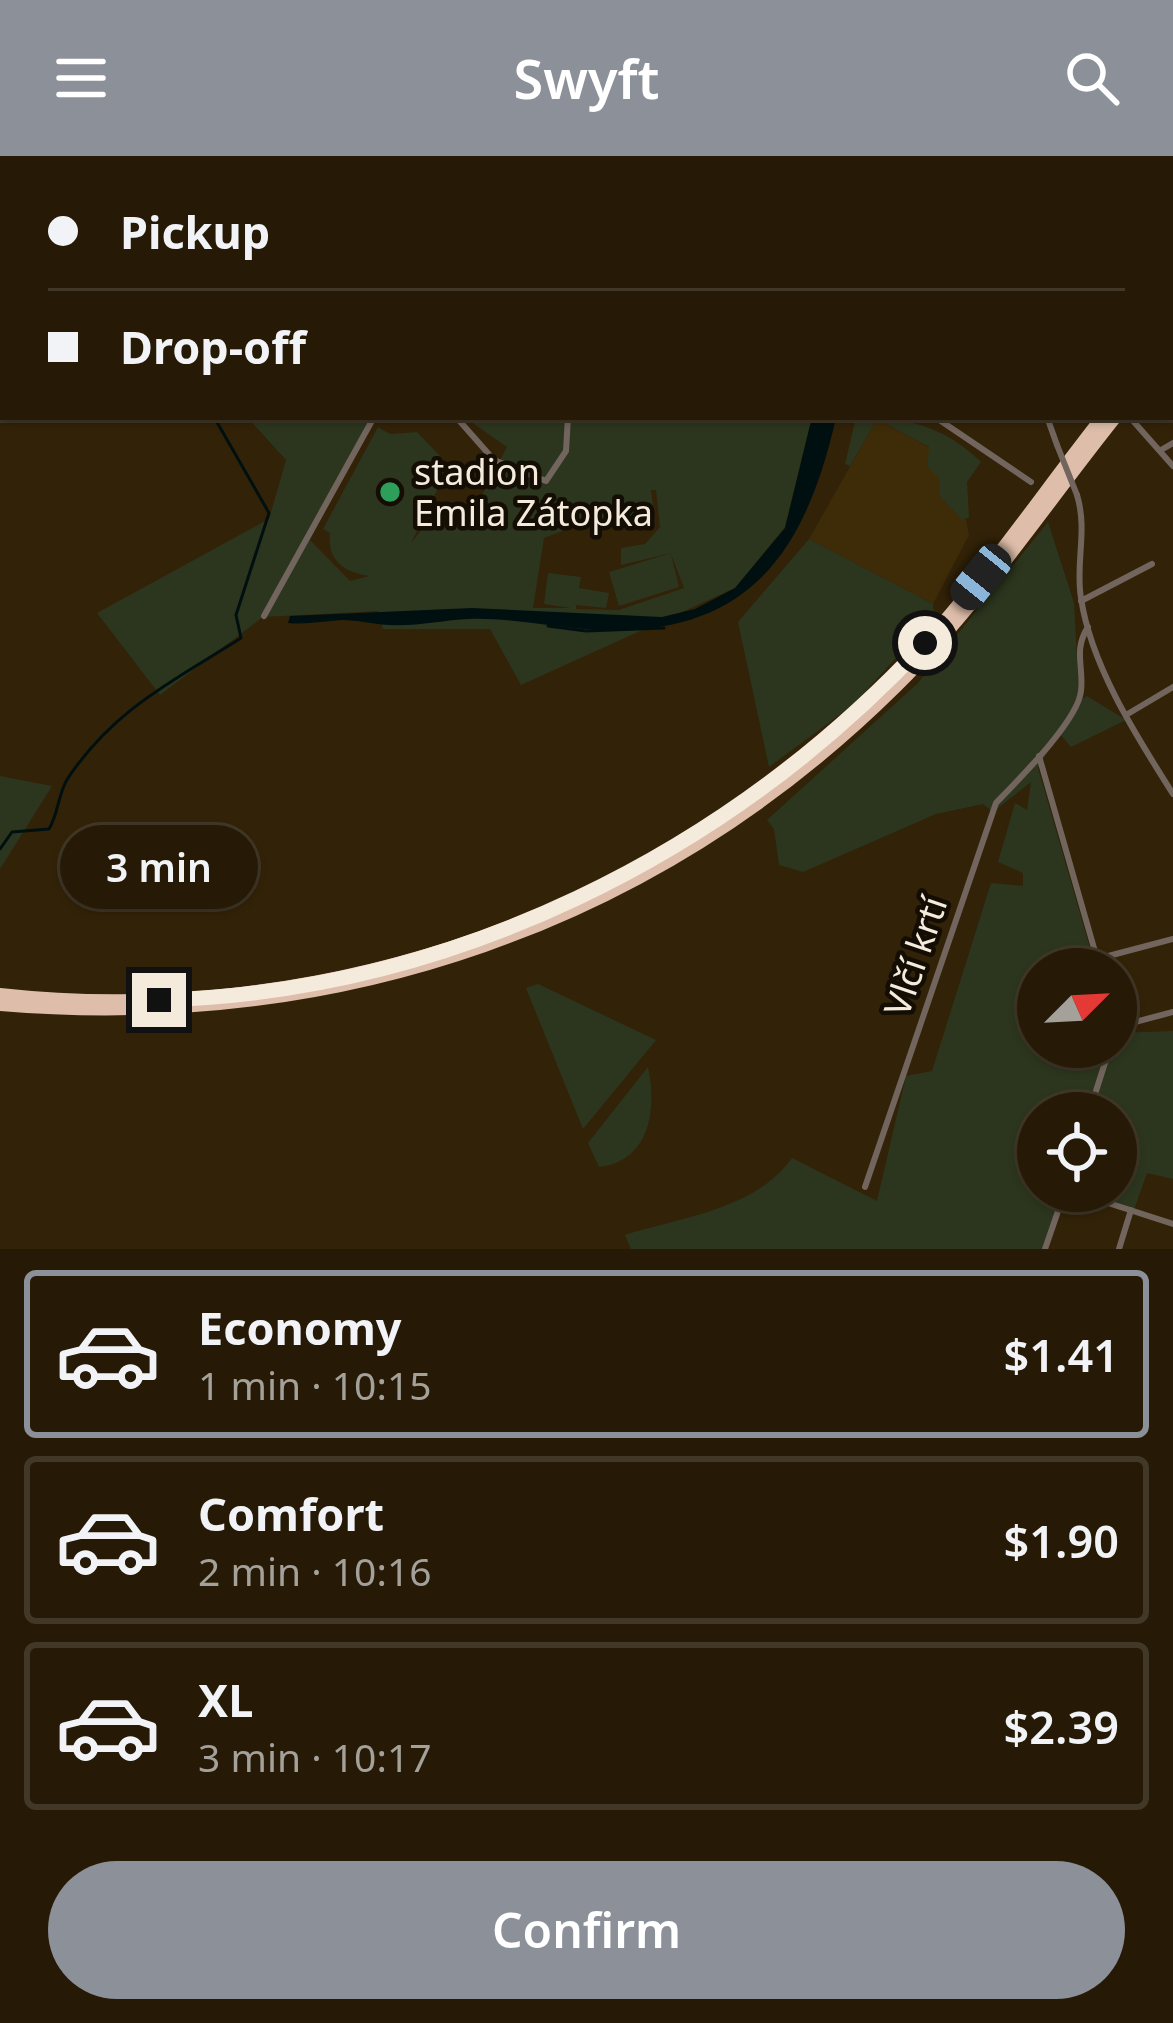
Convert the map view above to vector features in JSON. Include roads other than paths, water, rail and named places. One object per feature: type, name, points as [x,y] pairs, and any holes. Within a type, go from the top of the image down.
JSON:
[{"type":"highway","points":[[0,1005],[121,1012],[244,1004],[362,984],[480,944],[645,876],[769,796],[900,684],[1014,542],[1100,420]]},
{"type":"highway","points":[[1023,529],[1114,420]]},
{"type":"highway","points":[[0,994],[192,999],[311,983],[449,954]]},
{"type":"street","points":[[264,616],[372,420]]},
{"type":"street","points":[[459,420],[494,460],[540,481],[551,479],[566,451],[568,420]]},
{"type":"street","points":[[939,420],[1031,482]]},
{"type":"street","points":[[1048,420],[1084,525],[1081,601],[1088,628],[1126,715],[1173,794]]},
{"type":"street","points":[[1137,420],[1173,466]]},
{"type":"street","points":[[1160,450],[1173,443]]},
{"type":"street","points":[[1081,601],[1152,564]]},
{"type":"street","name":"Vlčí krtí","points":[[865,1187],[996,803],[1039,756],[1081,694],[1077,668],[1088,628]]},
{"type":"street","points":[[1126,715],[1173,687]]},
{"type":"street","points":[[1039,756],[1094,948]]},
{"type":"street","points":[[1137,948],[1173,939]]},
{"type":"street","points":[[1137,1021],[1173,1012]]},
{"type":"street","points":[[1045,1249],[1060,1212]]},
{"type":"street","points":[[1119,1249],[1130,1212]]},
{"type":"street","points":[[1137,1212],[1173,1224]]},
{"type":"waterway","points":[[0,849],[12,832],[49,829],[68,778],[126,714],[241,638],[236,615],[269,513],[216,420]]},
{"type":"waterway","points":[[548,626],[586,631],[664,628]]},
{"type":"place","name":"stadion Emila Zátopka","points":[[390,492]]}]
